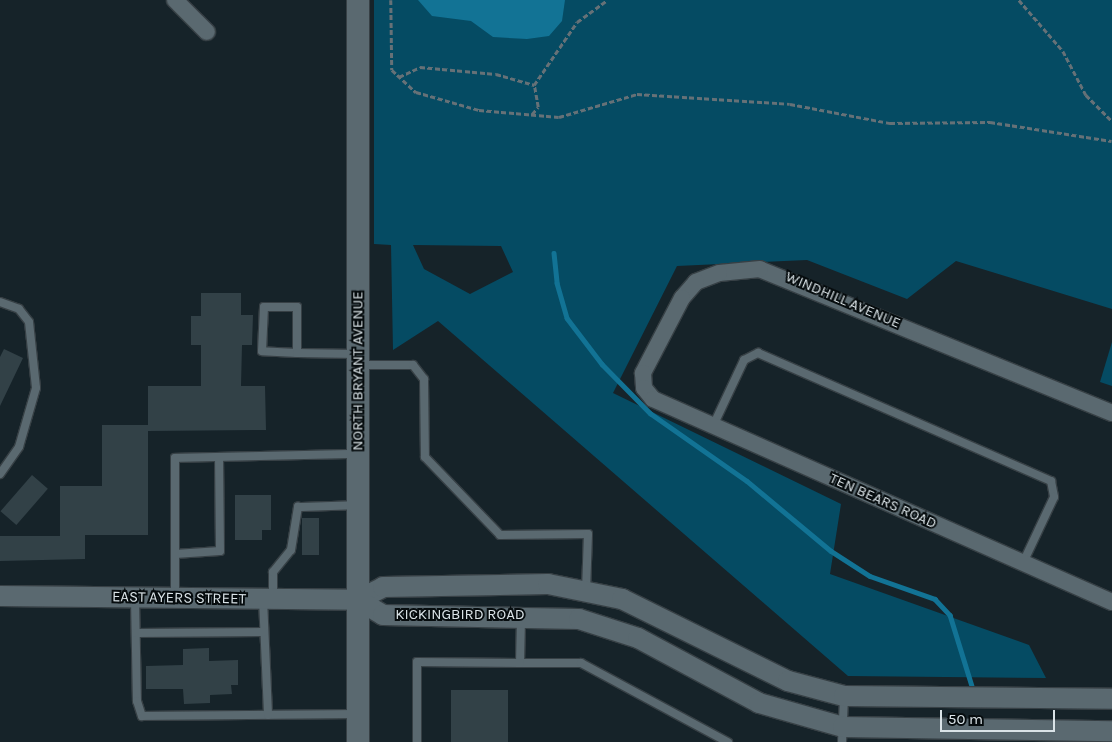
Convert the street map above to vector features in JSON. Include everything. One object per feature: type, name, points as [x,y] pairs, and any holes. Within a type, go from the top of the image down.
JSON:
[{"type":"main road","name":"NORTH BRYANT AVENUE","points":[[358,0],[358,742]]},
{"type":"street","points":[[174,0],[208,32]]},
{"type":"street","name":"WINDHILL AVENUE","points":[[653,400],[644,388],[643,372],[682,298],[696,282],[720,273],[760,269],[1112,413]]},
{"type":"street","name":"TEN BEARS ROAD","points":[[653,400],[1112,602]]},
{"type":"street","name":"KICKINGBIRD ROAD","points":[[358,600],[383,587],[548,584],[586,590],[651,611],[788,681],[844,696],[1112,699]]},
{"type":"street","name":"EAST AYERS STREET","points":[[0,596],[358,600]]},
{"type":"street","name":"KICKINGBIRD ROAD","points":[[358,600],[383,615],[554,615],[604,626],[638,638],[759,703],[842,735],[1112,730]]},
{"type":"lane","points":[[0,302],[19,310],[29,322],[36,388],[19,446],[0,474]]},
{"type":"lane","points":[[298,354],[298,309],[264,308],[262,351],[413,365],[424,379],[425,457],[500,535],[588,534],[586,590]]},
{"type":"lane","points":[[714,426],[744,360],[758,353],[1051,481],[1054,497],[1023,563]]},
{"type":"lane","points":[[175,598],[175,458],[358,454]]},
{"type":"lane","points":[[175,554],[220,552],[219,457]]},
{"type":"lane","points":[[268,715],[264,632],[268,599],[273,572],[291,550],[298,507],[359,506]]},
{"type":"lane","points":[[135,597],[138,711],[142,716],[358,714]]},
{"type":"lane","points":[[520,663],[521,614]]},
{"type":"lane","points":[[136,633],[264,632]]},
{"type":"lane","points":[[417,742],[417,662],[581,663],[728,742]]},
{"type":"lane","points":[[842,735],[844,696]]},
{"type":"path","points":[[390,0],[392,70],[416,92],[443,103],[559,116],[637,94],[790,104],[890,123],[990,122],[1112,141]]},
{"type":"path","points":[[532,114],[538,107],[534,85],[577,22],[607,0]]},
{"type":"path","points":[[1020,0],[1031,19],[1063,52],[1086,95],[1112,121]]},
{"type":"path","points":[[399,77],[420,67],[496,74],[534,85]]},
{"type":"shaded area","points":[[374,0],[1112,0],[1112,309],[956,261],[907,299],[807,260],[677,266],[613,393],[841,504],[830,574],[1029,645],[1046,678],[848,676],[438,321],[393,350],[391,245],[374,244]],"holes":[[[413,245],[501,246],[513,272],[470,294],[424,269]]]},
{"type":"shaded area","points":[[418,0],[565,0],[562,21],[549,36],[527,39],[493,37],[471,21],[432,16]]},
{"type":"shaded area","points":[[1112,342],[1112,386],[1100,382]]},
{"type":"building","points":[[201,293],[241,293],[241,315],[253,315],[252,345],[242,345],[241,386],[265,386],[266,430],[148,431],[148,386],[201,386],[201,345],[191,345],[191,316],[201,316]]},
{"type":"building","points":[[4,349],[23,358],[0,406],[0,357]]},
{"type":"building","points":[[102,425],[148,425],[148,535],[85,535],[85,559],[0,561],[0,536],[60,536],[60,486],[102,486]]},
{"type":"building","points":[[32,475],[48,489],[16,525],[1,511]]},
{"type":"building","points":[[235,495],[271,495],[271,530],[262,530],[262,540],[235,540]]},
{"type":"building","points":[[302,518],[319,518],[319,555],[302,555]]},
{"type":"building","points":[[209,648],[209,661],[238,660],[238,685],[231,685],[232,694],[210,695],[210,703],[184,704],[183,689],[146,689],[146,666],[183,665],[183,649]]},
{"type":"building","points":[[451,690],[508,690],[508,742],[451,742]]},
{"type":"waterway","points":[[554,253],[557,283],[567,318],[602,364],[650,413],[747,481],[831,551],[870,576],[935,599],[950,615],[972,686]]}]
